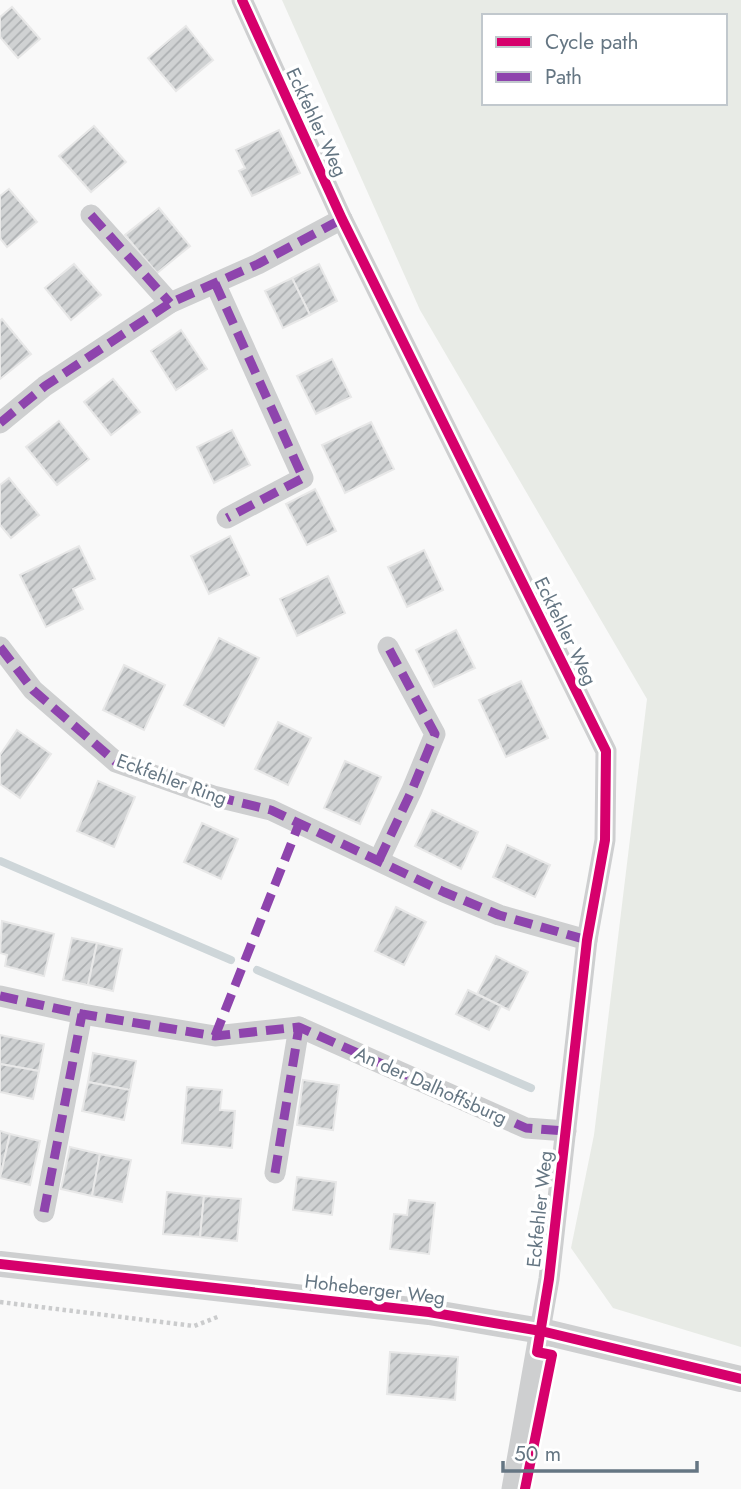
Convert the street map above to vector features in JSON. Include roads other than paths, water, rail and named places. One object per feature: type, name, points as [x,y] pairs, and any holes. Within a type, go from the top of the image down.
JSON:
[{"type":"street","name":"Eckfehler Weg","points":[[242,0],[342,219],[606,751],[605,840],[587,940],[549,1279],[512,1489]]},
{"type":"street","points":[[91,215],[170,303]]},
{"type":"street","points":[[0,424],[46,386],[170,303],[258,264],[342,219]]},
{"type":"street","points":[[215,283],[303,478],[227,518]]},
{"type":"street","name":"Eckfehler Ring","points":[[0,647],[33,691],[116,762],[213,796],[271,810],[499,915],[587,940]]},
{"type":"street","points":[[379,860],[435,734],[388,647]]},
{"type":"street","points":[[0,996],[82,1014],[215,1036],[299,1027],[275,1173]]},
{"type":"street","points":[[44,1212],[82,1014]]},
{"type":"street","name":"An der Dalhoffsburg","points":[[299,1027],[526,1128],[566,1131]]},
{"type":"street","name":"Hoheberger Weg","points":[[0,1264],[429,1312],[541,1331],[741,1379]]},
{"type":"waterway","points":[[0,861],[231,960]]},
{"type":"waterway","points":[[257,970],[531,1088]]}]
